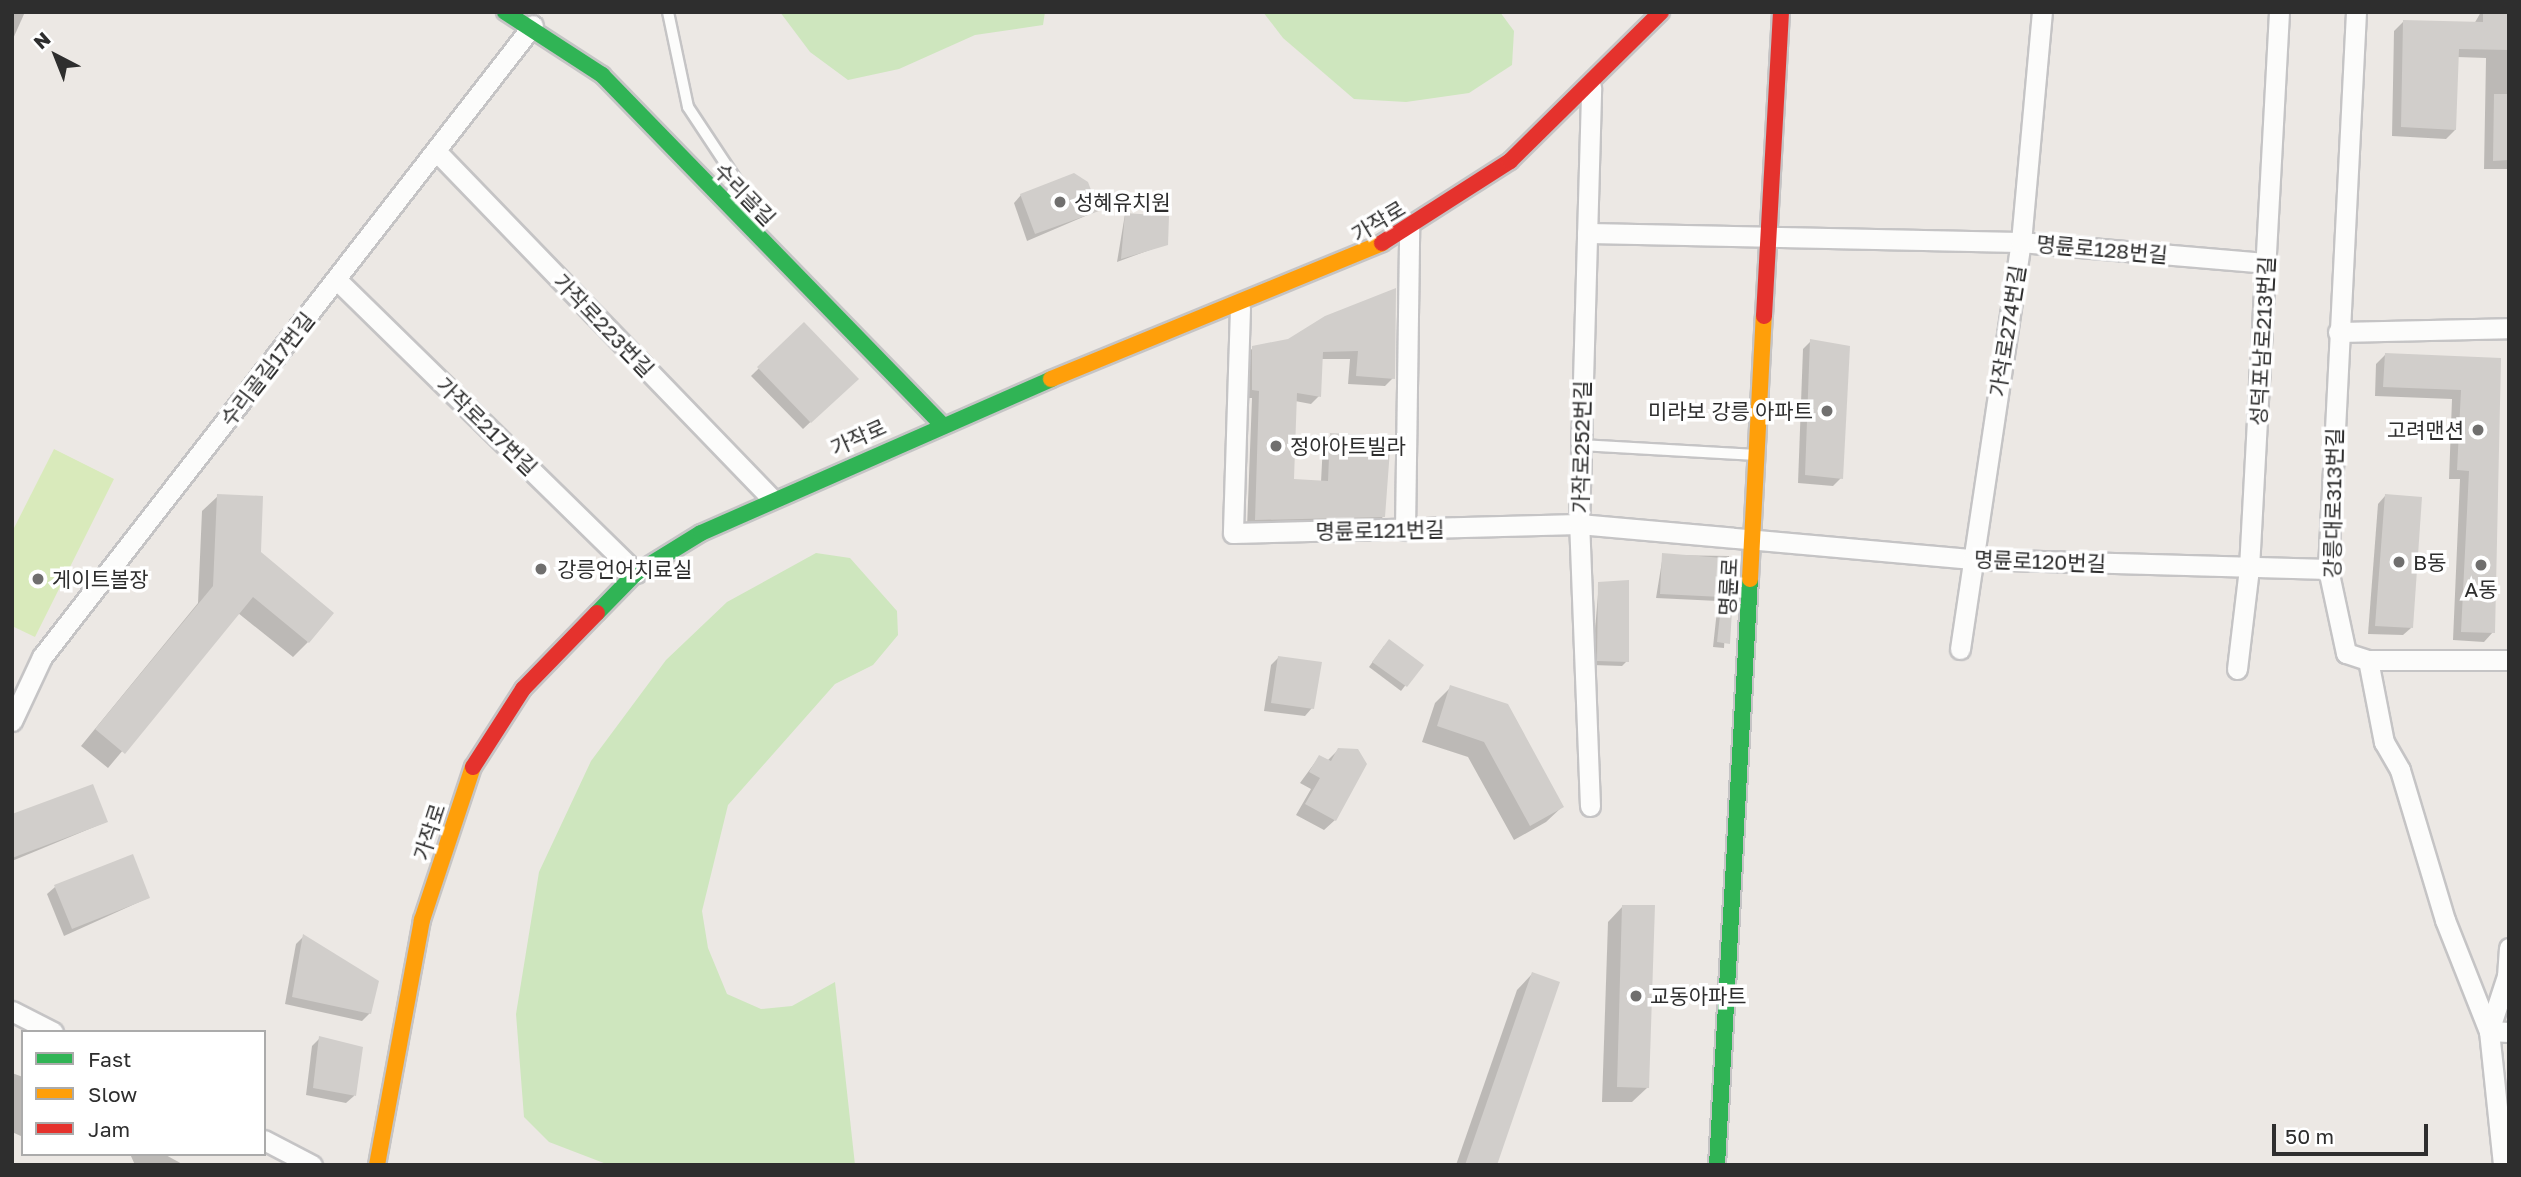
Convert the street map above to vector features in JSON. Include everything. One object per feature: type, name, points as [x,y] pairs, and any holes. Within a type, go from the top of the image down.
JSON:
[{"type":"street","name":"수리골길","points":[[505,12],[533,24],[602,75],[941,423]]},
{"type":"street","name":"가작로","points":[[377,1165],[422,920],[471,771],[523,689],[636,573],[771,498],[941,423],[1240,308],[1364,255],[1510,161],[1591,87],[1661,12]]},
{"type":"street","name":"명륜로","points":[[1717,1165],[1781,12]]},
{"type":"street","name":"가작로274번길","points":[[1961,649],[1972,559],[2021,242],[2042,12]]},
{"type":"street","name":"성덕포남로213번길","points":[[2237,669],[2249,568],[2278,12]]},
{"type":"street","name":"강릉대로313번길","points":[[2356,12],[2328,569],[2346,653],[2368,660]]},
{"type":"street","name":"수리골길17번길","points":[[12,720],[42,657],[437,152],[533,24]]},
{"type":"street","name":"가작로252번길","points":[[1590,806],[1579,524],[1591,87]]},
{"type":"street","name":"가작로223번길","points":[[437,152],[771,498]]},
{"type":"street","points":[[1405,530],[1409,227]]},
{"type":"street","name":"명륜로128번길","points":[[1587,233],[1769,233],[2021,242],[2267,263]]},
{"type":"street","name":"가작로217번길","points":[[337,280],[636,573]]},
{"type":"street","name":"명륜로121번길","points":[[1240,308],[1233,533],[1579,524],[1752,542]]},
{"type":"street","points":[[2338,332],[2509,328]]},
{"type":"street","name":"명륜로120번길","points":[[1752,542],[1972,559],[2328,569]]},
{"type":"street","points":[[2503,1165],[2489,1031],[2445,920],[2400,770],[2384,742],[2368,660],[2509,660]]},
{"type":"street","points":[[2489,1031],[2507,976],[2509,947]]},
{"type":"street","points":[[12,1011],[49,1030]]},
{"type":"street","points":[[2489,1031],[2509,1032]]},
{"type":"street","points":[[266,1141],[312,1165]]},
{"type":"lane","points":[[668,12],[688,107],[737,181],[727,205]]},
{"type":"lane","points":[[1581,445],[1756,455]]},
{"type":"green space","points":[[780,12],[1045,12],[1043,25],[975,35],[899,69],[848,80],[810,52]]},
{"type":"green space","points":[[1263,12],[1500,12],[1514,31],[1512,65],[1469,93],[1406,102],[1354,99],[1283,38]]},
{"type":"green space","name":"게이트볼장","points":[[54,449],[114,479],[35,637],[12,626],[12,532]]},
{"type":"green space","points":[[816,553],[850,558],[897,611],[898,635],[873,665],[835,684],[728,805],[702,911],[708,948],[727,994],[761,1009],[792,1006],[835,982],[855,1165],[609,1165],[549,1142],[524,1117],[516,1014],[539,872],[591,761],[666,660],[727,602]]},
{"type":"building","points":[[2483,12],[2509,12],[2509,50],[2459,49],[2456,130],[2401,127],[2403,20],[2483,22]]},
{"type":"building","points":[[2494,94],[2509,94],[2509,160],[2493,161]]},
{"type":"building","name":"성혜유치원","points":[[1074,173],[1088,182],[1099,211],[1035,234],[1020,194]]},
{"type":"building","points":[[1125,213],[1169,216],[1168,245],[1121,259]]},
{"type":"building","points":[[1396,288],[1395,379],[1356,376],[1358,351],[1323,352],[1321,397],[1297,393],[1294,479],[1328,481],[1330,433],[1391,436],[1385,517],[1255,520],[1259,391],[1252,390],[1252,346],[1288,339],[1325,316]]},
{"type":"building","points":[[804,322],[859,379],[811,423],[757,367]]},
{"type":"building","name":"미라보 강릉 아파트","points":[[1810,339],[1850,346],[1843,479],[1805,475]]},
{"type":"building","points":[[2385,353],[2501,358],[2495,633],[2461,632],[2469,471],[2457,470],[2461,390],[2383,387]]},
{"type":"building","points":[[217,494],[263,496],[261,552],[334,613],[309,643],[253,597],[125,754],[95,729],[213,586]]},
{"type":"building","name":"B동","points":[[2385,494],[2422,497],[2413,628],[2375,626]]},
{"type":"building","points":[[1662,553],[1735,559],[1730,644],[1717,642],[1722,597],[1660,594]]},
{"type":"building","points":[[1629,580],[1629,662],[1597,661],[1598,582]]},
{"type":"building","points":[[1389,639],[1424,665],[1407,687],[1372,662]]},
{"type":"building","points":[[1278,656],[1322,662],[1314,709],[1271,703]]},
{"type":"building","points":[[1450,685],[1508,704],[1564,807],[1530,826],[1484,742],[1437,726]]},
{"type":"building","points":[[1338,748],[1358,749],[1367,764],[1336,821],[1305,804],[1320,778],[1309,772],[1319,755],[1331,761]]},
{"type":"building","points":[[93,784],[108,822],[12,858],[12,814]]},
{"type":"building","points":[[133,854],[150,898],[72,929],[54,885]]},
{"type":"building","name":"교동아파트","points":[[1622,905],[1655,905],[1649,1088],[1617,1087]]},
{"type":"building","points":[[303,934],[379,981],[371,1014],[292,997]]},
{"type":"building","points":[[1532,972],[1560,982],[1497,1165],[1465,1165]]},
{"type":"building","points":[[319,1036],[363,1047],[356,1096],[313,1088]]},
{"type":"traffic: fast","points":[[505,12],[602,75],[941,423]]},
{"type":"traffic: fast","points":[[597,613],[636,573],[701,533],[1051,379]]},
{"type":"traffic: fast","points":[[1717,1165],[1750,579]]},
{"type":"traffic: slow","points":[[1051,379],[1382,243]]},
{"type":"traffic: slow","points":[[1750,579],[1764,316]]},
{"type":"traffic: slow","points":[[377,1165],[422,920],[473,767]]},
{"type":"traffic: jam","points":[[1382,243],[1510,161],[1661,12]]},
{"type":"traffic: jam","points":[[1764,316],[1781,12]]},
{"type":"traffic: jam","points":[[473,767],[523,689],[597,613]]},
{"type":"place","name":"성혜유치원","points":[[1060,202]]},
{"type":"place","name":"미라보 강릉 아파트","points":[[1827,411]]},
{"type":"place","name":"고려맨션","points":[[2478,430]]},
{"type":"place","name":"정아아트빌라","points":[[1276,446]]},
{"type":"place","name":"B동","points":[[2399,562]]},
{"type":"place","name":"A동","points":[[2481,565]]},
{"type":"place","name":"강릉언어치료실","points":[[541,569]]},
{"type":"place","name":"게이트볼장","points":[[38,579]]},
{"type":"place","name":"교동아파트","points":[[1636,996]]}]
